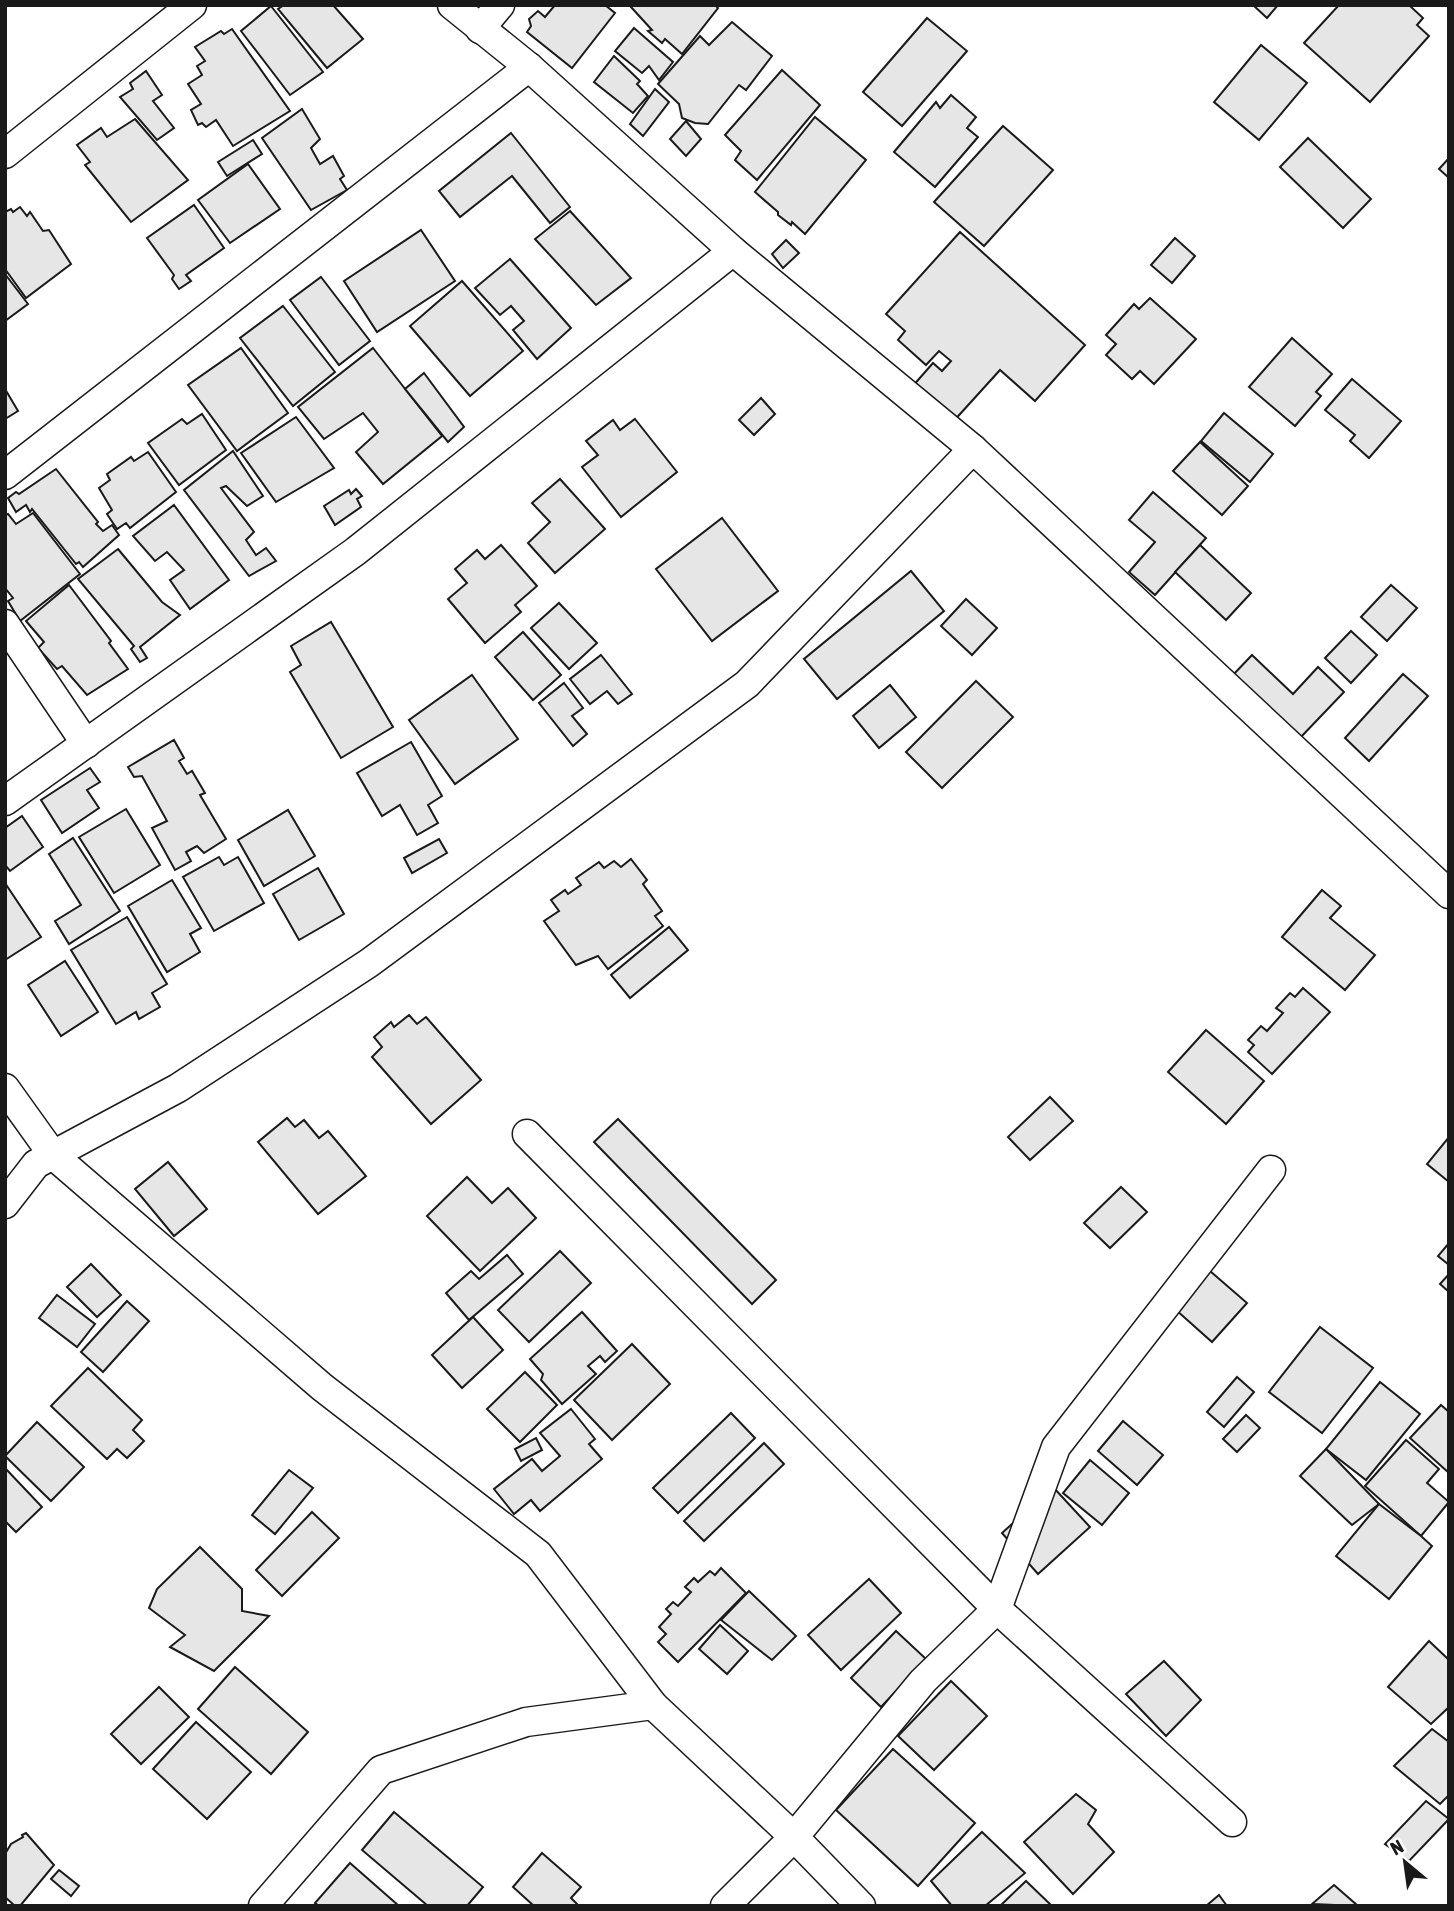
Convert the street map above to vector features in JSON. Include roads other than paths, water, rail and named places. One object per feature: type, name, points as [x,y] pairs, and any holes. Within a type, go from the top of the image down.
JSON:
[{"type":"street","points":[[5,154],[192,5]]},
{"type":"street","points":[[452,5],[529,67],[733,251],[973,449],[1449,894]]},
{"type":"street","points":[[480,29],[500,5]]},
{"type":"street","points":[[5,475],[529,67]]},
{"type":"street","points":[[5,801],[356,551],[733,251]]},
{"type":"street","points":[[5,1204],[36,1164],[178,1088],[369,963],[747,684],[973,449]]},
{"type":"street","points":[[5,624],[86,744]]},
{"type":"street","points":[[5,1088],[53,1155],[322,1387],[538,1554],[653,1705],[794,1837],[860,1906]]},
{"type":"street","points":[[527,1134],[997,1609],[1232,1822]]},
{"type":"street","points":[[725,1906],[794,1837],[923,1681],[997,1609],[1056,1447],[1271,1170]]},
{"type":"street","points":[[262,1906],[382,1770],[526,1722],[653,1705]]}]
